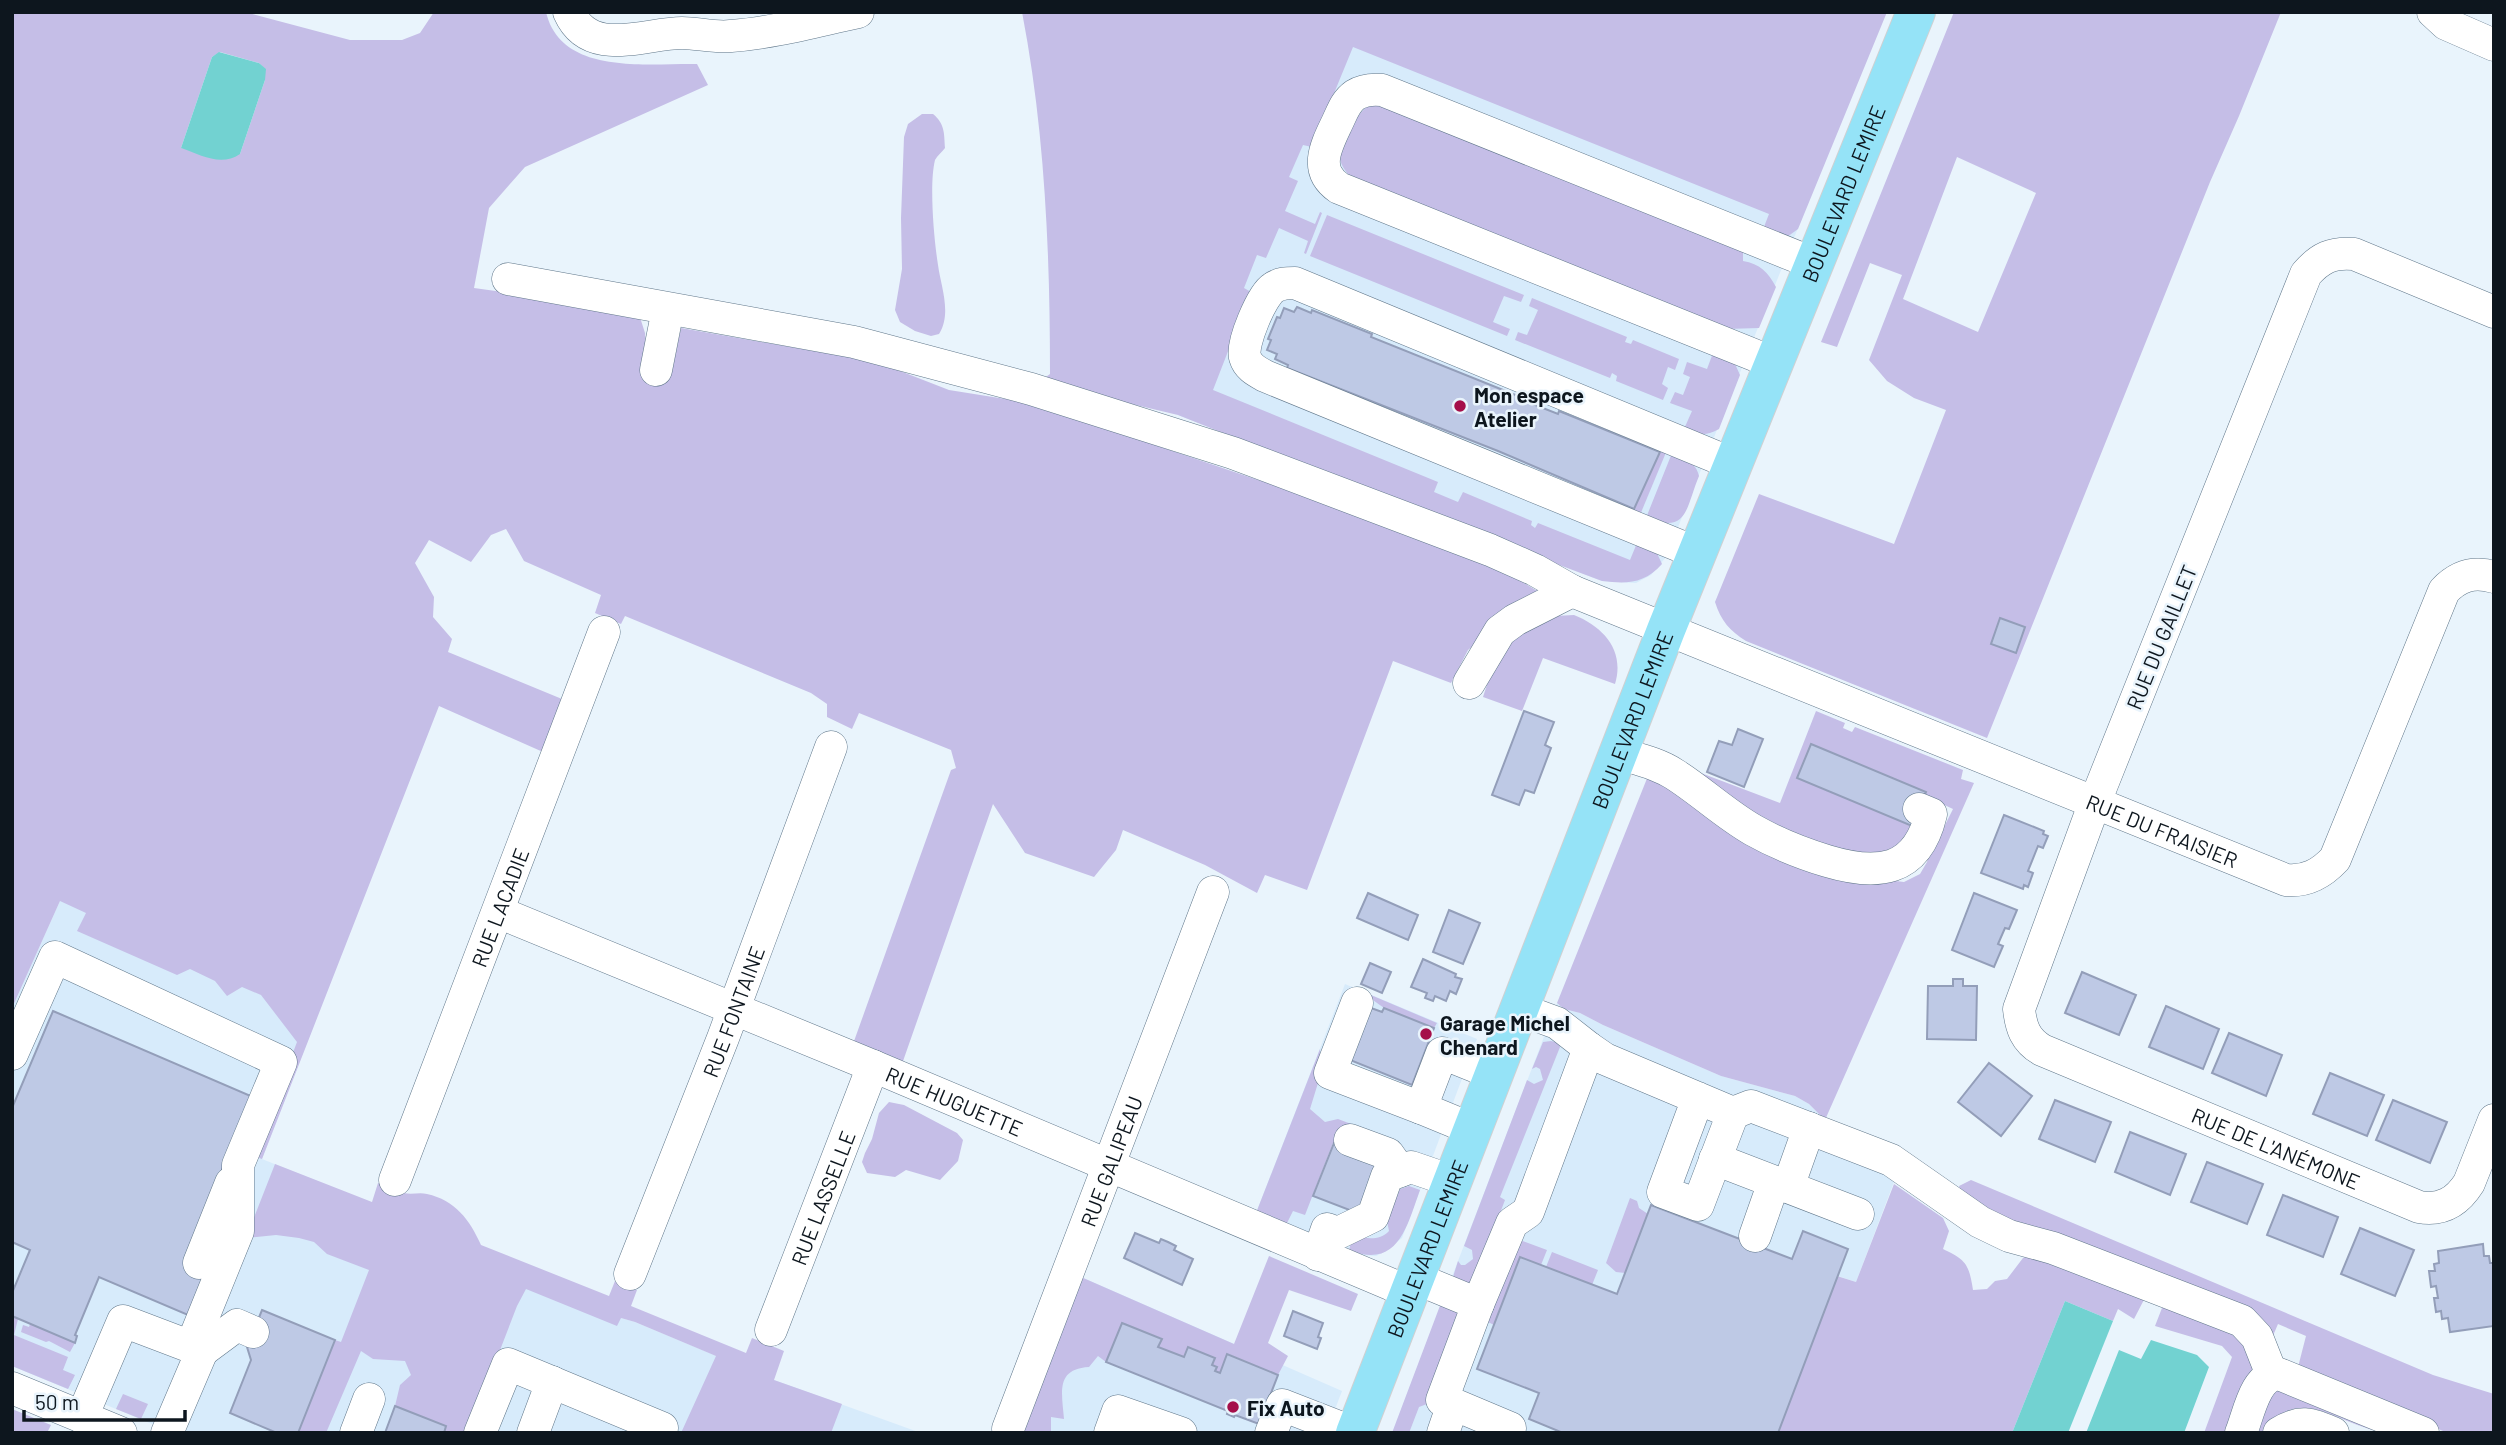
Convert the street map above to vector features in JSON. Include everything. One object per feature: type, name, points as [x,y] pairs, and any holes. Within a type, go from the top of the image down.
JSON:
[{"type":"main road","name":"BOULEVARD LEMIRE","points":[[1354,1433],[1666,630],[1916,12]]},
{"type":"street","points":[[569,12],[582,30],[600,38],[623,41],[675,22],[730,37],[858,12]]},
{"type":"street","points":[[2433,12],[2446,24],[2494,45]]},
{"type":"street","points":[[1774,363],[1339,188],[1324,170],[1326,146],[1351,99],[1362,92],[1382,90],[1815,264]]},
{"type":"street","name":"RUE DU GAILLET","points":[[2023,1030],[2019,1009],[2021,999],[2095,802],[2306,274],[2328,255],[2354,254],[2494,312]]},
{"type":"street","name":"RUE DU FRAISIER","points":[[508,279],[854,342],[928,360],[1069,401],[1233,453],[1513,560],[1572,591],[1666,630],[2286,880],[2299,881],[2314,876],[2326,869],[2335,859],[2444,591],[2451,583],[2471,574],[2494,577]]},
{"type":"street","points":[[1698,553],[1265,376],[1250,367],[1244,346],[1263,300],[1270,291],[1284,283],[1295,283],[1541,396],[1733,464]]},
{"type":"street","points":[[656,370],[668,309]]},
{"type":"street","points":[[1469,683],[1500,631],[1572,591]]},
{"type":"street","name":"RUE LACADIE","points":[[394,1180],[604,632]]},
{"type":"street","name":"RUE FONTAINE","points":[[629,1274],[734,1010],[831,747]]},
{"type":"street","points":[[1618,754],[1664,768],[1750,829],[1775,842],[1812,857],[1854,869],[1875,870],[1893,866],[1910,856],[1922,841],[1930,814]]},
{"type":"street","name":"RUE GALIPEAU","points":[[1008,1429],[1213,891]]},
{"type":"street","name":"RUE HUGUETTE","points":[[498,912],[873,1066],[1318,1255],[1478,1304]]},
{"type":"street","points":[[12,1054],[55,957],[281,1062],[199,1263]]},
{"type":"street","points":[[1357,1003],[1329,1073],[1472,1129]]},
{"type":"street","points":[[1519,1009],[1557,1023],[1605,1059],[1698,1098],[1733,1112],[1752,1106],[1891,1160],[1980,1222],[2009,1236],[2053,1248],[2242,1321],[2257,1337],[2272,1375]]},
{"type":"street","name":"RUE DE L'ANÉMONE","points":[[2023,1030],[2027,1038],[2042,1050],[2425,1208],[2432,1209],[2450,1203],[2464,1191],[2494,1120]]},
{"type":"street","points":[[1509,1433],[1510,1428],[1448,1419],[1442,1400],[1512,1223],[1528,1212],[1589,1048]]},
{"type":"street","points":[[1421,1108],[1434,1049],[1494,1074]]},
{"type":"street","name":"RUE LASSELLE","points":[[771,1330],[873,1066]]},
{"type":"street","points":[[1698,1098],[1663,1192],[1698,1205],[1724,1162]]},
{"type":"street","points":[[1710,1227],[1733,1112]]},
{"type":"street","points":[[1755,1236],[1809,1128]]},
{"type":"street","points":[[1350,1140],[1388,1154],[1400,1171]]},
{"type":"street","points":[[1724,1162],[1857,1214]]},
{"type":"street","points":[[167,1433],[238,1231],[238,1165]]},
{"type":"street","points":[[1318,1255],[1328,1229],[1338,1233],[1373,1216],[1387,1176],[1411,1167],[1452,1181]]},
{"type":"street","points":[[12,1388],[90,1426],[123,1321],[196,1349]]},
{"type":"street","points":[[196,1349],[237,1325],[253,1332]]},
{"type":"street","points":[[480,1433],[508,1364],[662,1428],[660,1433]]},
{"type":"street","points":[[2241,1433],[2260,1383],[2272,1375],[2288,1376],[2423,1433]]},
{"type":"street","points":[[533,1433],[552,1382]]},
{"type":"street","points":[[356,1433],[369,1399]]},
{"type":"street","points":[[1273,1409],[1354,1433]]},
{"type":"street","points":[[1110,1433],[1118,1411],[1181,1433]]},
{"type":"street","points":[[2279,1433],[2306,1423],[2333,1433]]},
{"type":"shaded area","points":[[12,12],[245,12],[350,40],[402,40],[420,33],[434,12],[546,12],[555,33],[569,47],[587,56],[608,62],[631,64],[697,64],[708,85],[525,167],[489,208],[474,288],[638,311],[645,333],[648,369],[663,380],[672,371],[681,328],[877,362],[949,390],[1031,403],[1258,480],[1297,489],[1482,558],[1539,592],[1468,650],[1451,683],[1393,661],[1307,890],[1265,875],[1257,893],[1205,865],[1123,830],[1116,850],[1094,877],[1025,853],[993,804],[902,1064],[853,1044],[951,770],[956,768],[951,750],[859,713],[852,729],[827,717],[827,704],[811,693],[625,616],[621,624],[595,613],[601,595],[524,561],[506,529],[491,535],[471,562],[429,540],[415,563],[434,597],[433,617],[452,639],[448,652],[562,699],[543,752],[439,706],[262,1159],[254,1156],[297,1042],[261,995],[242,987],[227,996],[215,981],[190,969],[177,975],[77,931],[86,913],[60,901],[12,1008]],"holes":[[[220,52],[259,63],[265,69],[265,80],[240,154],[181,148],[212,57]]]},
{"type":"shaded area","points":[[1022,12],[1887,12],[1798,229],[1787,237],[1762,232],[1769,214],[1353,47],[1312,147],[1303,145],[1289,177],[1298,181],[1285,211],[1315,224],[1320,212],[1322,213],[1306,254],[1304,253],[1308,241],[1279,228],[1266,258],[1257,255],[1244,288],[1251,292],[1213,390],[1438,482],[1434,492],[1458,502],[1463,492],[1532,521],[1531,525],[1535,528],[1538,523],[1630,560],[1637,543],[1656,551],[1662,564],[1655,571],[1642,579],[1619,582],[1602,581],[1458,527],[1178,415],[1039,382],[1050,374],[1045,192],[1036,102]]},
{"type":"shaded area","points":[[1954,12],[2281,12],[1987,738],[1746,641],[1727,625],[1717,609],[1715,602],[1759,494],[1894,544],[1946,410],[1914,398],[1887,381],[1869,360],[1902,275],[1870,263],[1837,347],[1821,342]],"holes":[[[1957,157],[2036,193],[1978,332],[1903,299]],[[2000,619],[2025,627],[2016,653],[1992,644]]]},
{"type":"shaded area","points":[[1336,27],[1802,218],[1666,557],[1651,575],[1636,583],[1602,581],[1178,415]]},
{"type":"shaded area","points":[[1371,103],[1380,104],[1743,252],[1743,261],[1763,270],[1776,287],[1759,328],[1726,329],[1354,181],[1341,164],[1340,149],[1350,127]]},
{"type":"shaded area","points":[[922,114],[933,114],[940,121],[945,148],[935,160],[932,197],[945,317],[939,334],[931,336],[900,322],[895,310],[902,269],[904,137],[908,124]]},
{"type":"shaded area","points":[[1327,215],[1524,295],[1521,302],[1504,296],[1493,322],[1510,329],[1507,336],[1310,256]]},
{"type":"shaded area","points":[[1532,298],[1627,337],[1625,342],[1631,344],[1633,340],[1679,359],[1675,370],[1668,367],[1662,384],[1668,388],[1663,400],[1616,381],[1617,376],[1612,373],[1610,378],[1515,340],[1518,332],[1527,335],[1538,310],[1529,306]]},
{"type":"shaded area","points":[[1713,353],[1735,364],[1740,375],[1719,429],[1705,434],[1698,433],[1684,429],[1692,411],[1670,403],[1675,392],[1683,395],[1690,377],[1683,374],[1687,362],[1707,369]]},
{"type":"shaded area","points":[[1662,448],[1667,450],[1640,515],[1634,509]]},
{"type":"shaded area","points":[[1672,453],[1692,464],[1699,476],[1683,516],[1678,521],[1660,522],[1646,518]]},
{"type":"shaded area","points":[[1574,615],[1594,626],[1610,642],[1617,661],[1615,684],[1543,658],[1522,711],[1483,697],[1497,654],[1510,635],[1555,616]]},
{"type":"shaded area","points":[[1816,711],[1845,723],[1843,728],[1852,732],[1855,727],[1963,770],[1961,779],[1974,783],[1825,1120],[1809,1104],[1795,1096],[1721,1076],[1580,1013],[1564,1009],[1557,1003],[1650,771],[1660,774],[1750,833],[1786,852],[1871,878],[1904,882],[1920,874],[1927,862],[1934,838],[1942,831],[1953,809],[1938,802],[1933,810],[1921,804],[1925,792],[1811,744],[1797,778],[1912,826],[1907,845],[1891,857],[1869,863],[1843,861],[1806,850],[1738,815],[1656,756],[1780,803]]},
{"type":"shaded area","points":[[72,899],[315,1022],[262,1159],[372,1203],[621,1318],[774,1380],[921,1433],[174,1433],[12,1366],[12,1008],[60,901]]},
{"type":"shaded area","points":[[1345,984],[1477,1039],[1402,1238],[1376,1256],[1360,1255],[1256,1213]]},
{"type":"shaded area","points":[[1359,990],[1437,1023],[1434,1028],[1384,1008]]},
{"type":"shaded area","points":[[1557,1003],[1564,1009],[1580,1013],[1721,1076],[1795,1096],[1809,1104],[1825,1120],[1905,1153],[1856,1282],[1838,1276],[1778,1433],[1392,1433]]},
{"type":"shaded area","points":[[1543,1042],[1559,1043],[1560,1047],[1500,1197],[1505,1200],[1473,1284],[1452,1280],[1458,1261],[1465,1265],[1473,1259],[1472,1250],[1464,1246],[1527,1080],[1534,1084],[1543,1080],[1540,1069],[1532,1069]]},
{"type":"shaded area","points":[[1320,1049],[1322,1070],[1310,1109],[1325,1122],[1338,1119],[1393,1140],[1333,1143],[1305,1215],[1293,1211],[1286,1225],[1256,1213]]},
{"type":"shaded area","points":[[889,1102],[904,1105],[957,1133],[963,1140],[958,1161],[940,1180],[906,1170],[895,1177],[867,1173],[862,1162],[879,1113]]},
{"type":"shaded area","points":[[275,1164],[372,1202],[378,1183],[401,1192],[424,1193],[437,1197],[460,1212],[481,1245],[609,1296],[615,1281],[622,1288],[637,1290],[631,1306],[746,1353],[752,1338],[784,1351],[774,1380],[842,1404],[831,1433],[681,1433],[716,1356],[635,1322],[621,1318],[617,1326],[526,1289],[468,1433],[444,1433],[446,1426],[395,1406],[400,1385],[411,1375],[405,1361],[373,1359],[361,1351],[326,1433],[298,1433],[335,1340],[341,1342],[369,1270],[327,1254],[314,1242],[299,1238],[276,1235],[246,1238]]},
{"type":"shaded area","points":[[1971,1180],[2433,1375],[2494,1394],[2494,1433],[2448,1433],[2297,1371],[2306,1336],[2278,1324],[2269,1345],[1966,1204],[1959,1186]]},
{"type":"shaded area","points":[[1894,1184],[1943,1218],[1949,1231],[1943,1249],[1957,1256],[1965,1264],[1973,1290],[1987,1289],[1995,1281],[2007,1279],[2023,1258],[2037,1253],[2148,1292],[2134,1319],[2118,1309],[2113,1321],[2065,1301],[2012,1433],[1778,1433],[1837,1276],[1856,1282]]},
{"type":"shaded area","points":[[1409,1186],[1420,1190],[1398,1241],[1379,1254],[1366,1255],[1349,1250],[1355,1237],[1378,1238],[1389,1231],[1387,1221],[1400,1189]]},
{"type":"shaded area","points":[[1630,1198],[1637,1201],[1639,1208],[1648,1214],[1625,1273],[1616,1272],[1606,1263]]},
{"type":"shaded area","points":[[1520,1240],[1547,1250],[1541,1265],[1520,1257],[1494,1325],[1486,1321]]},
{"type":"shaded area","points":[[1552,1252],[1598,1270],[1592,1285],[1546,1267]]},
{"type":"shaded area","points":[[1269,1256],[1358,1294],[1351,1311],[1289,1290],[1268,1343],[1288,1356],[1278,1375],[1228,1354],[1220,1373],[1215,1371],[1212,1365],[1215,1358],[1184,1357],[1158,1347],[1161,1338],[1122,1323],[1106,1362],[1098,1356],[1089,1367],[1070,1372],[1066,1377],[1062,1392],[1064,1419],[1051,1417],[1051,1433],[1020,1433],[1081,1277],[1234,1344]]},
{"type":"shaded area","points":[[1081,1277],[1342,1391],[1326,1433],[1020,1433]]},
{"type":"shaded area","points":[[2174,1302],[2251,1340],[2258,1371],[2233,1433],[2204,1433],[2232,1357],[2222,1346],[2155,1326],[2162,1308]]},
{"type":"shaded area","points":[[1441,1303],[1460,1310],[1427,1404],[1419,1407],[1409,1433],[1392,1433]]},
{"type":"shaded area","points":[[12,1316],[18,1319],[14,1335],[68,1357],[63,1370],[75,1375],[68,1389],[12,1366]]},
{"type":"shaded area","points":[[30,1324],[75,1343],[70,1352],[49,1341],[21,1332],[23,1325],[29,1327]]},
{"type":"shaded area","points":[[2272,1383],[2394,1433],[2375,1431],[2308,1408],[2292,1409],[2277,1417],[2261,1433],[2252,1433]]},
{"type":"shaded area","points":[[123,1394],[148,1404],[141,1419],[116,1409]]},
{"type":"shaded area","points":[[12,1409],[51,1425],[47,1433],[12,1433]]},
{"type":"water","points":[[219,52],[259,63],[266,69],[265,80],[240,154],[226,160],[181,148],[212,57]]},
{"type":"water","points":[[2065,1301],[2113,1321],[2068,1433],[2012,1433]]},
{"type":"water","points":[[2151,1340],[2197,1355],[2209,1367],[2184,1433],[2086,1433],[2119,1350],[2141,1359]]},
{"type":"building","name":"Mon espace Atelier","points":[[1297,307],[1311,313],[1312,310],[1530,403],[1558,414],[1559,411],[1660,452],[1634,509],[1498,451],[1287,368],[1288,365],[1275,359],[1277,354],[1267,350],[1271,340],[1268,339],[1284,308],[1294,312]]},
{"type":"building","points":[[2000,618],[2025,627],[2016,653],[1991,644]]},
{"type":"building","points":[[1524,711],[1554,722],[1545,745],[1551,748],[1534,793],[1525,790],[1519,805],[1492,795]]},
{"type":"building","points":[[1738,729],[1763,739],[1744,787],[1707,772],[1719,741],[1732,745]]},
{"type":"building","points":[[1811,744],[1926,792],[1912,826],[1797,778]]},
{"type":"building","points":[[2004,815],[2044,831],[2043,834],[2048,836],[2043,848],[2038,846],[2028,871],[2033,873],[2028,887],[2024,885],[2023,889],[1981,873]]},
{"type":"building","points":[[1368,893],[1418,915],[1408,940],[1357,918]]},
{"type":"building","points":[[1974,893],[2017,910],[2009,929],[2005,928],[1998,944],[2003,946],[1994,967],[1952,950]]},
{"type":"building","points":[[1449,910],[1480,923],[1463,964],[1433,952]]},
{"type":"building","points":[[1423,959],[1462,979],[1456,994],[1450,991],[1446,1001],[1435,996],[1433,1001],[1425,998],[1427,993],[1411,987]]},
{"type":"building","points":[[1370,963],[1391,972],[1382,993],[1361,984]]},
{"type":"building","points":[[2082,972],[2136,995],[2119,1035],[2065,1013]]},
{"type":"building","points":[[1953,979],[1963,979],[1963,986],[1977,986],[1976,1040],[1927,1039],[1928,986],[1953,986]]},
{"type":"building","points":[[2166,1006],[2219,1029],[2203,1069],[2149,1047]]},
{"type":"building","points":[[1371,1008],[1382,1012],[1384,1008],[1434,1028],[1412,1085],[1350,1060]]},
{"type":"building","points":[[53,1011],[253,1097],[185,1257],[215,1270],[195,1318],[99,1277],[75,1335],[75,1343],[12,1316],[12,1293],[30,1250],[12,1242],[12,1108]]},
{"type":"building","points":[[2229,1033],[2282,1055],[2266,1096],[2212,1073]]},
{"type":"building","points":[[1989,1063],[2032,1096],[2001,1136],[1958,1102]]},
{"type":"building","points":[[2330,1073],[2384,1095],[2367,1136],[2313,1114]]},
{"type":"building","points":[[2055,1100],[2111,1122],[2095,1162],[2039,1139]]},
{"type":"building","points":[[2393,1100],[2447,1122],[2430,1163],[2376,1140]]},
{"type":"building","points":[[2130,1132],[2186,1154],[2170,1195],[2115,1172]]},
{"type":"building","points":[[1334,1143],[1385,1163],[1365,1216],[1313,1196]]},
{"type":"building","points":[[2207,1162],[2263,1184],[2247,1224],[2191,1202]]},
{"type":"building","points":[[2283,1195],[2338,1217],[2323,1257],[2267,1235]]},
{"type":"building","points":[[1651,1205],[1792,1259],[1803,1231],[1848,1249],[1778,1433],[1563,1433],[1529,1419],[1539,1393],[1477,1369],[1520,1257],[1617,1294]]},
{"type":"building","points":[[2360,1228],[2414,1250],[2395,1296],[2341,1274]]},
{"type":"building","points":[[1135,1233],[1159,1243],[1161,1239],[1168,1242],[1176,1246],[1174,1250],[1193,1259],[1182,1285],[1124,1258]]},
{"type":"building","points":[[2483,1244],[2484,1256],[2489,1256],[2490,1263],[2494,1263],[2494,1326],[2450,1332],[2448,1318],[2442,1319],[2441,1311],[2436,1312],[2436,1286],[2431,1287],[2429,1271],[2435,1271],[2434,1264],[2439,1263],[2438,1251]]},
{"type":"building","points":[[262,1310],[335,1340],[298,1433],[277,1433],[230,1413],[251,1360],[247,1347]]},
{"type":"building","points":[[1293,1311],[1323,1323],[1317,1349],[1284,1336]]},
{"type":"building","points":[[1122,1323],[1162,1339],[1158,1347],[1184,1357],[1188,1347],[1215,1358],[1212,1365],[1217,1367],[1215,1371],[1220,1373],[1227,1354],[1278,1375],[1259,1424],[1235,1415],[1234,1417],[1227,1414],[1228,1411],[1106,1362]]},
{"type":"building","points":[[395,1406],[446,1426],[444,1433],[385,1433]]},
{"type":"place","name":"Mon espace Atelier","points":[[1460,406]]},
{"type":"place","name":"Garage Michel Chenard","points":[[1426,1034]]},
{"type":"place","name":"Fix Auto","points":[[1233,1407]]}]
